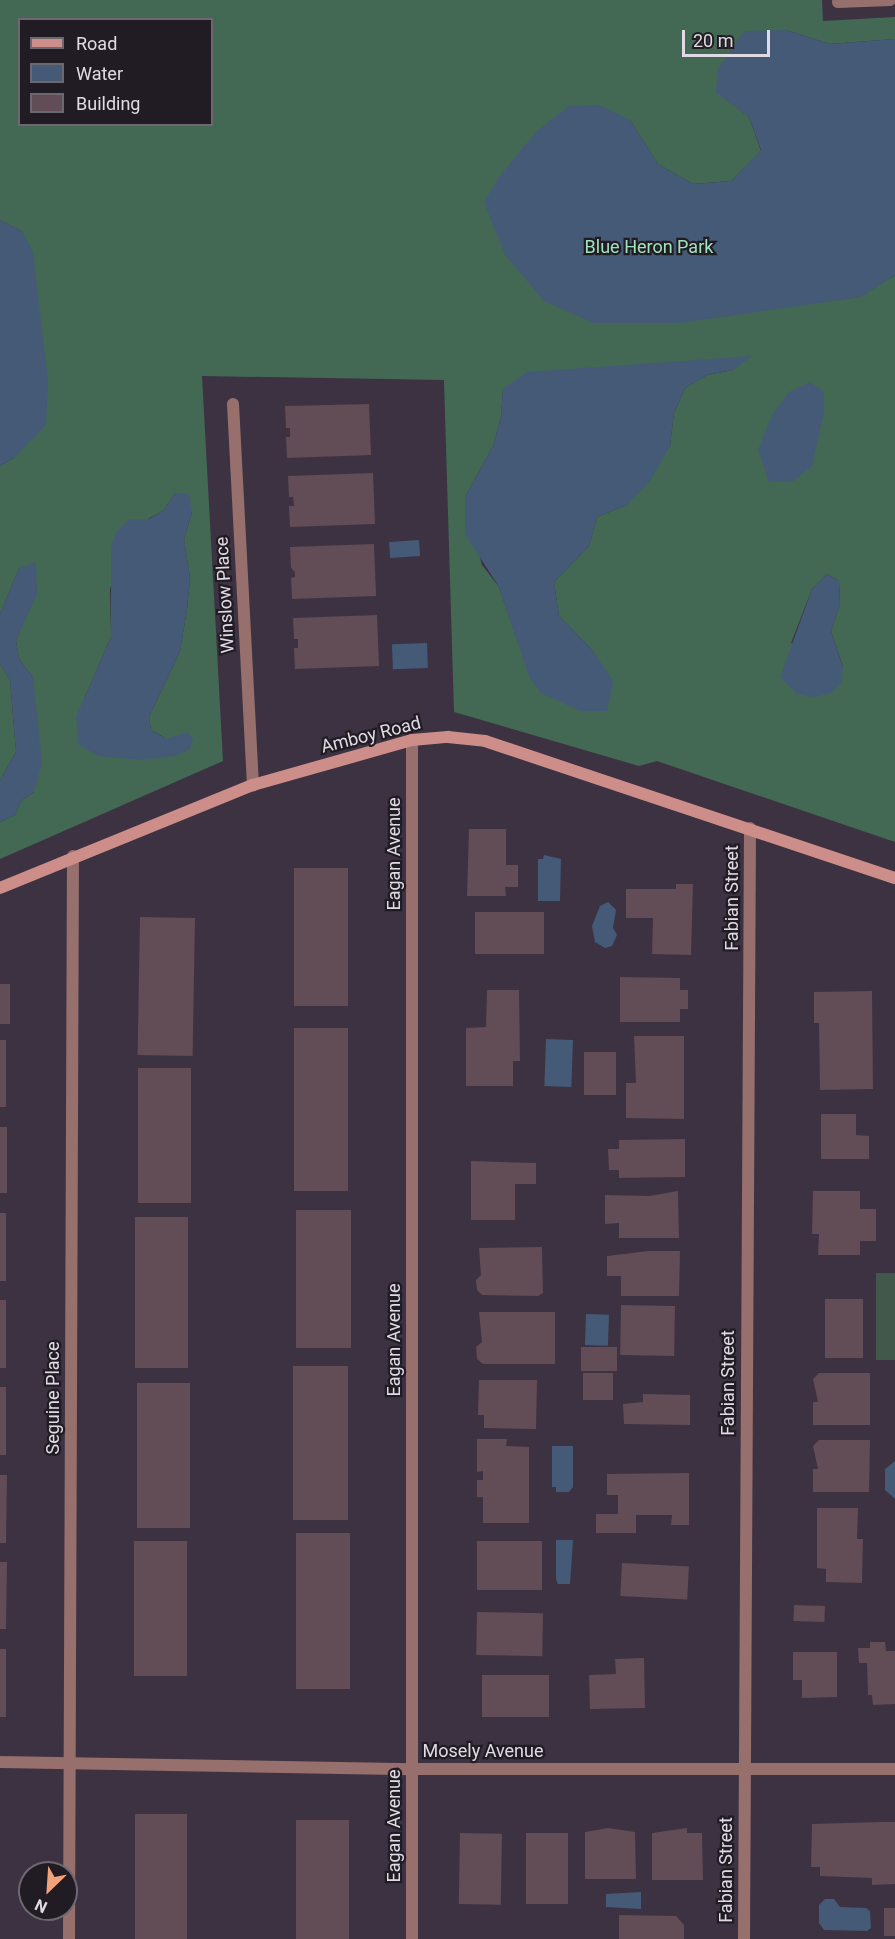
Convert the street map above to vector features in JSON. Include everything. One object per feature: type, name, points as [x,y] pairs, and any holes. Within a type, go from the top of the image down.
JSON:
[{"type":"main road","name":"Amboy Road","points":[[0,888],[73,856],[253,785],[412,740],[448,736],[485,741],[895,878]]},
{"type":"street","points":[[838,2],[890,0]]},
{"type":"street","name":"Winslow Place","points":[[233,404],[253,785]]},
{"type":"street","name":"Eagan Avenue","points":[[412,740],[412,1939]]},
{"type":"street","name":"Fabian Street","points":[[744,1939],[750,828]]},
{"type":"street","name":"Seguine Place","points":[[69,1939],[73,856]]},
{"type":"street","name":"Mosely Avenue","points":[[0,1762],[412,1769],[895,1768]]},
{"type":"green space","name":"Blue Heron Park","points":[[0,0],[822,0],[823,21],[895,17],[895,39],[830,44],[786,30],[716,92],[749,117],[761,151],[731,181],[693,184],[658,164],[630,120],[570,106],[800,304],[860,297],[895,275],[895,842],[657,761],[639,766],[454,712],[444,380],[202,376],[223,761],[0,859],[0,822],[15,815],[21,801],[34,792],[33,677],[19,659],[16,640],[24,621],[19,568],[0,614],[0,466],[15,457],[23,232],[0,220]],"holes":[[[733,370],[707,375],[685,388],[674,413],[670,446],[627,505],[597,517],[589,546],[554,582],[559,616],[593,651],[520,648],[499,587],[482,565],[465,497],[493,446],[501,417],[503,389]],[[175,493],[192,512],[184,539],[190,578],[187,610],[180,651],[149,717],[151,730],[167,739],[84,699],[111,637],[110,589],[130,519],[148,519],[164,510]],[[827,574],[839,581],[840,604],[831,631],[843,667],[791,643],[812,589]]]},
{"type":"green space","points":[[0,664],[10,680],[16,752],[0,780]]},
{"type":"green space","points":[[876,1273],[895,1273],[895,1360],[876,1360]]},
{"type":"water","points":[[786,30],[830,44],[895,39],[895,275],[861,297],[680,323],[593,323],[544,301],[505,255],[484,202],[499,177],[536,132],[569,106],[599,105],[630,120],[658,164],[693,184],[731,181],[761,150],[749,117],[716,93],[718,69],[744,31]]},
{"type":"water","points":[[0,220],[23,232],[33,253],[48,381],[46,425],[15,457],[0,466]]},
{"type":"water","points":[[752,356],[733,370],[707,375],[685,388],[674,413],[670,446],[650,481],[627,505],[597,517],[589,546],[554,582],[559,616],[593,651],[613,681],[607,711],[580,711],[541,693],[530,679],[499,587],[465,534],[465,497],[493,446],[501,417],[503,389],[527,372]]},
{"type":"water","points":[[810,382],[824,392],[824,412],[812,466],[792,482],[769,482],[758,450],[772,415],[789,392]]},
{"type":"water","points":[[175,493],[189,494],[192,512],[184,539],[190,578],[187,610],[180,651],[149,717],[151,730],[166,739],[187,732],[193,739],[190,749],[175,756],[142,760],[98,756],[78,744],[76,717],[111,637],[111,546],[117,531],[130,519],[149,519],[164,510]]},
{"type":"water","points":[[419,540],[420,556],[390,558],[389,542]]},
{"type":"water","points":[[36,562],[37,594],[16,640],[19,659],[33,677],[42,763],[34,792],[21,801],[15,815],[0,822],[0,780],[16,752],[10,680],[0,664],[0,614],[19,568]]},
{"type":"water","points":[[827,574],[839,581],[840,604],[831,631],[843,668],[841,684],[831,693],[814,697],[797,694],[780,677],[812,589]]},
{"type":"water","points":[[427,643],[428,668],[393,669],[392,644]]},
{"type":"water","points":[[544,855],[561,859],[560,901],[538,901],[538,859],[543,859]]},
{"type":"water","points":[[608,902],[616,910],[613,928],[617,935],[612,946],[605,948],[595,942],[592,926],[600,906]]},
{"type":"water","points":[[546,1039],[573,1040],[571,1087],[544,1086]]},
{"type":"water","points":[[586,1314],[609,1315],[608,1346],[585,1345]]},
{"type":"water","points":[[552,1446],[573,1446],[573,1487],[569,1492],[556,1492],[556,1487],[552,1487]]},
{"type":"water","points":[[895,1461],[895,1499],[885,1490],[885,1469]]},
{"type":"water","points":[[556,1540],[573,1540],[570,1584],[558,1584],[556,1579]]},
{"type":"water","points":[[641,1892],[641,1909],[606,1907],[606,1894]]},
{"type":"water","points":[[825,1899],[834,1899],[840,1907],[866,1908],[870,1911],[871,1928],[867,1931],[824,1930],[819,1923],[819,1905]]},
{"type":"building","points":[[369,404],[371,455],[287,458],[286,437],[290,437],[290,428],[286,428],[285,406]]},
{"type":"building","points":[[373,473],[375,524],[290,527],[289,506],[294,506],[293,497],[289,497],[288,476]]},
{"type":"building","points":[[374,544],[376,596],[292,599],[291,578],[295,577],[295,572],[291,568],[290,547]]},
{"type":"building","points":[[377,615],[379,666],[295,669],[294,648],[298,648],[298,639],[294,639],[293,618]]},
{"type":"building","points":[[469,829],[506,829],[506,865],[518,865],[518,887],[505,887],[506,896],[467,896]]},
{"type":"building","points":[[294,868],[348,868],[348,1006],[294,1006]]},
{"type":"building","points":[[676,884],[693,884],[691,955],[652,954],[653,918],[626,918],[626,889],[676,889]]},
{"type":"building","points":[[475,912],[544,912],[544,954],[475,954]]},
{"type":"building","points":[[140,917],[195,918],[193,1056],[138,1055]]},
{"type":"building","points":[[620,977],[680,978],[680,990],[688,990],[688,1009],[680,1009],[680,1022],[620,1022]]},
{"type":"building","points":[[0,984],[10,984],[10,1024],[0,1024]]},
{"type":"building","points":[[487,990],[519,990],[520,1061],[513,1061],[513,1086],[466,1086],[466,1028],[486,1027]]},
{"type":"building","points":[[872,991],[873,1089],[820,1090],[819,1023],[814,1023],[814,992]]},
{"type":"building","points":[[294,1028],[348,1028],[348,1191],[294,1191]]},
{"type":"building","points":[[634,1036],[684,1036],[684,1119],[626,1118],[626,1083],[636,1083]]},
{"type":"building","points":[[0,1040],[6,1040],[6,1107],[0,1107]]},
{"type":"building","points":[[584,1052],[616,1052],[616,1095],[584,1095]]},
{"type":"building","points":[[138,1068],[191,1068],[191,1203],[138,1203]]},
{"type":"building","points":[[821,1114],[856,1114],[856,1135],[869,1136],[869,1159],[821,1159]]},
{"type":"building","points":[[0,1127],[7,1127],[7,1193],[0,1193]]},
{"type":"building","points":[[685,1139],[685,1177],[619,1178],[619,1170],[609,1170],[608,1149],[619,1149],[619,1140]]},
{"type":"building","points":[[471,1161],[536,1163],[536,1184],[515,1184],[515,1220],[471,1220]]},
{"type":"building","points":[[678,1191],[679,1238],[619,1238],[619,1223],[605,1224],[605,1195],[649,1196]]},
{"type":"building","points":[[813,1191],[860,1191],[860,1209],[876,1209],[876,1241],[860,1241],[860,1255],[818,1255],[819,1234],[812,1234]]},
{"type":"building","points":[[296,1210],[351,1210],[351,1348],[296,1348]]},
{"type":"building","points":[[0,1213],[6,1213],[6,1281],[0,1281]]},
{"type":"building","points":[[135,1217],[188,1217],[188,1368],[135,1368]]},
{"type":"building","points":[[542,1247],[543,1293],[538,1296],[482,1295],[477,1290],[476,1280],[481,1275],[479,1248]]},
{"type":"building","points":[[649,1251],[680,1251],[679,1296],[621,1296],[621,1276],[607,1276],[607,1256]]},
{"type":"building","points":[[825,1299],[863,1299],[863,1358],[825,1358]]},
{"type":"building","points":[[0,1300],[6,1300],[6,1368],[0,1368]]},
{"type":"building","points":[[621,1305],[675,1306],[674,1356],[620,1355]]},
{"type":"building","points":[[479,1312],[555,1312],[555,1364],[483,1364],[477,1359],[476,1347],[482,1342]]},
{"type":"building","points":[[581,1347],[617,1347],[617,1371],[581,1371]]},
{"type":"building","points":[[293,1366],[348,1366],[348,1520],[293,1520]]},
{"type":"building","points":[[583,1373],[613,1373],[613,1400],[583,1400]]},
{"type":"building","points":[[819,1373],[870,1373],[870,1425],[813,1425],[813,1402],[818,1402],[813,1379]]},
{"type":"building","points":[[479,1380],[537,1380],[536,1429],[484,1428],[484,1415],[478,1415]]},
{"type":"building","points":[[137,1383],[190,1383],[190,1528],[137,1528]]},
{"type":"building","points":[[0,1387],[6,1387],[6,1455],[0,1455]]},
{"type":"building","points":[[643,1394],[690,1395],[690,1425],[624,1424],[623,1404],[643,1402]]},
{"type":"building","points":[[477,1439],[507,1439],[506,1446],[529,1447],[529,1523],[483,1523],[483,1497],[477,1497],[477,1480],[483,1480],[483,1471],[477,1472]]},
{"type":"building","points":[[819,1440],[870,1440],[869,1492],[813,1492],[813,1469],[818,1469],[813,1446]]},
{"type":"building","points":[[689,1473],[689,1525],[671,1525],[672,1515],[636,1515],[636,1533],[596,1533],[596,1514],[618,1514],[618,1495],[607,1495],[607,1474]]},
{"type":"building","points":[[0,1475],[7,1475],[6,1543],[0,1543]]},
{"type":"building","points":[[817,1508],[858,1508],[857,1539],[863,1539],[862,1583],[826,1582],[826,1569],[817,1568]]},
{"type":"building","points":[[296,1533],[350,1533],[350,1689],[296,1689]]},
{"type":"building","points":[[134,1541],[187,1541],[187,1676],[134,1676]]},
{"type":"building","points":[[477,1541],[542,1541],[542,1590],[477,1590]]},
{"type":"building","points":[[0,1562],[7,1562],[6,1629],[0,1629]]},
{"type":"building","points":[[622,1563],[689,1567],[687,1599],[620,1596]]},
{"type":"building","points":[[794,1605],[825,1606],[824,1622],[793,1621]]},
{"type":"building","points":[[477,1612],[543,1613],[542,1656],[476,1655]]},
{"type":"building","points":[[870,1642],[885,1642],[886,1651],[895,1651],[895,1704],[873,1705],[872,1695],[868,1695],[867,1663],[859,1663],[858,1648],[870,1648]]},
{"type":"building","points":[[0,1649],[6,1649],[6,1717],[0,1717]]},
{"type":"building","points":[[793,1652],[837,1652],[837,1697],[802,1698],[802,1680],[793,1680]]},
{"type":"building","points":[[644,1658],[645,1708],[590,1709],[589,1675],[616,1674],[615,1659]]},
{"type":"building","points":[[482,1675],[549,1675],[549,1717],[482,1717]]},
{"type":"building","points":[[135,1814],[187,1814],[187,1939],[135,1939]]},
{"type":"building","points":[[296,1820],[349,1820],[349,1939],[296,1939]]},
{"type":"building","points":[[895,1822],[895,1884],[872,1885],[872,1878],[820,1876],[820,1867],[811,1867],[812,1824]]},
{"type":"building","points":[[608,1828],[635,1832],[636,1879],[585,1879],[585,1832]]},
{"type":"building","points":[[687,1828],[687,1833],[702,1833],[703,1880],[652,1880],[652,1833]]},
{"type":"building","points":[[460,1833],[502,1834],[501,1905],[459,1904]]},
{"type":"building","points":[[526,1833],[568,1833],[568,1904],[526,1904]]},
{"type":"building","points":[[884,1908],[895,1908],[895,1936],[884,1936]]},
{"type":"building","points":[[619,1915],[676,1916],[684,1925],[684,1939],[619,1939]]}]
